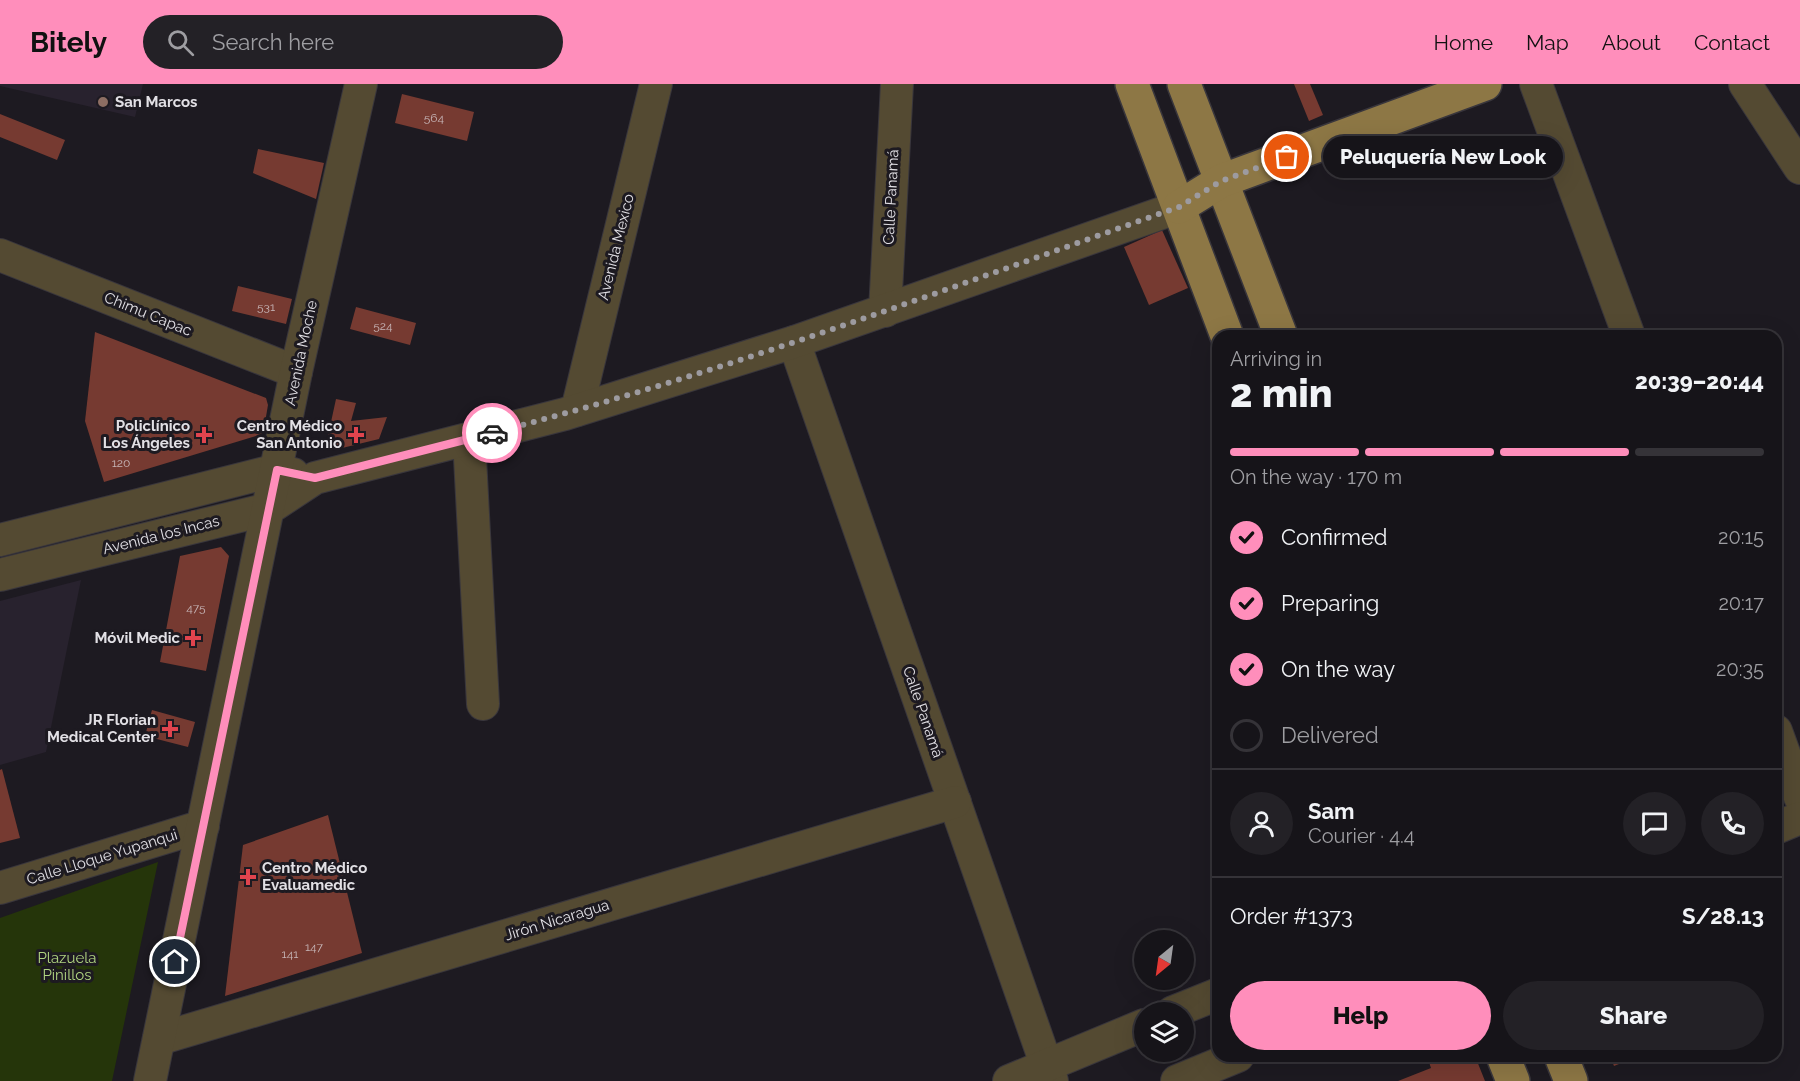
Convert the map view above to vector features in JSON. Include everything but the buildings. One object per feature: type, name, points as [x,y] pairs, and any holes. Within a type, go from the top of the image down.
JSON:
[{"type":"main road","points":[[1132,84],[1225,330]]},
{"type":"main road","points":[[1184,84],[1279,330]]},
{"type":"main road","points":[[1179,207],[1221,181],[1485,84]]},
{"type":"main road","points":[[1505,1062],[1513,1081]]},
{"type":"main road","points":[[1563,1062],[1571,1081]]},
{"type":"street","name":"Avenida Moche","points":[[150,1081],[296,372],[361,84]]},
{"type":"street","name":"Avenida Mexico","points":[[577,410],[656,84]]},
{"type":"street","name":"Calle Panamá","points":[[885,311],[897,84]]},
{"type":"street","points":[[1536,84],[1627,330]]},
{"type":"street","points":[[1745,84],[1800,168]]},
{"type":"street","name":"Avenida los Incas","points":[[0,575],[268,509],[315,478],[577,410],[794,342],[1179,207]]},
{"type":"street","name":"Chimu Capac","points":[[0,255],[296,372]]},
{"type":"street","name":"Calle Panamá","points":[[794,342],[1050,1073]]},
{"type":"street","points":[[469,439],[483,704]]},
{"type":"street","name":"Avenida los Incas","points":[[0,540],[277,470],[315,478]]},
{"type":"street","points":[[1784,748],[1800,796]]},
{"type":"street","name":"Jirón Nicaragua","points":[[159,1039],[955,802]]},
{"type":"street","points":[[1782,826],[1800,818]]},
{"type":"street","name":"Calle Lloque Yupanqui","points":[[0,888],[203,826]]},
{"type":"street","points":[[1194,1004],[1212,996]]},
{"type":"street","points":[[1009,1081],[1050,1073],[1134,1029]]},
{"type":"street","points":[[1177,1081],[1223,1062]]},
{"type":"shaded area","name":"San Marcos","points":[[0,84],[143,84],[135,117],[0,86]]},
{"type":"shaded area","points":[[81,580],[46,752],[0,765],[0,601]]},
{"type":"green space","name":"Plazuela Pinillos","points":[[158,862],[112,1081],[0,1081],[0,918]]},
{"type":"way so far","points":[[492,433],[565,414],[885,311],[1179,207],[1221,181],[1287,157]]},
{"type":"place","name":"San Marcos","points":[[103,102]]},
{"type":"place","name":"Peluquería New Look","points":[[1287,157]]},
{"type":"place","name":"Policlínico Los Ángeles","points":[[204,435]]},
{"type":"place","name":"Centro Médico San Antonio","points":[[356,435]]},
{"type":"place","name":"Móvil Medic","points":[[193,638]]},
{"type":"place","name":"JR Florian Medical Center","points":[[170,729]]},
{"type":"place","name":"Centro Médico Evaluamedic","points":[[248,877]]},
{"type":"route","points":[[175,962],[277,470],[315,478],[492,433]]}]
